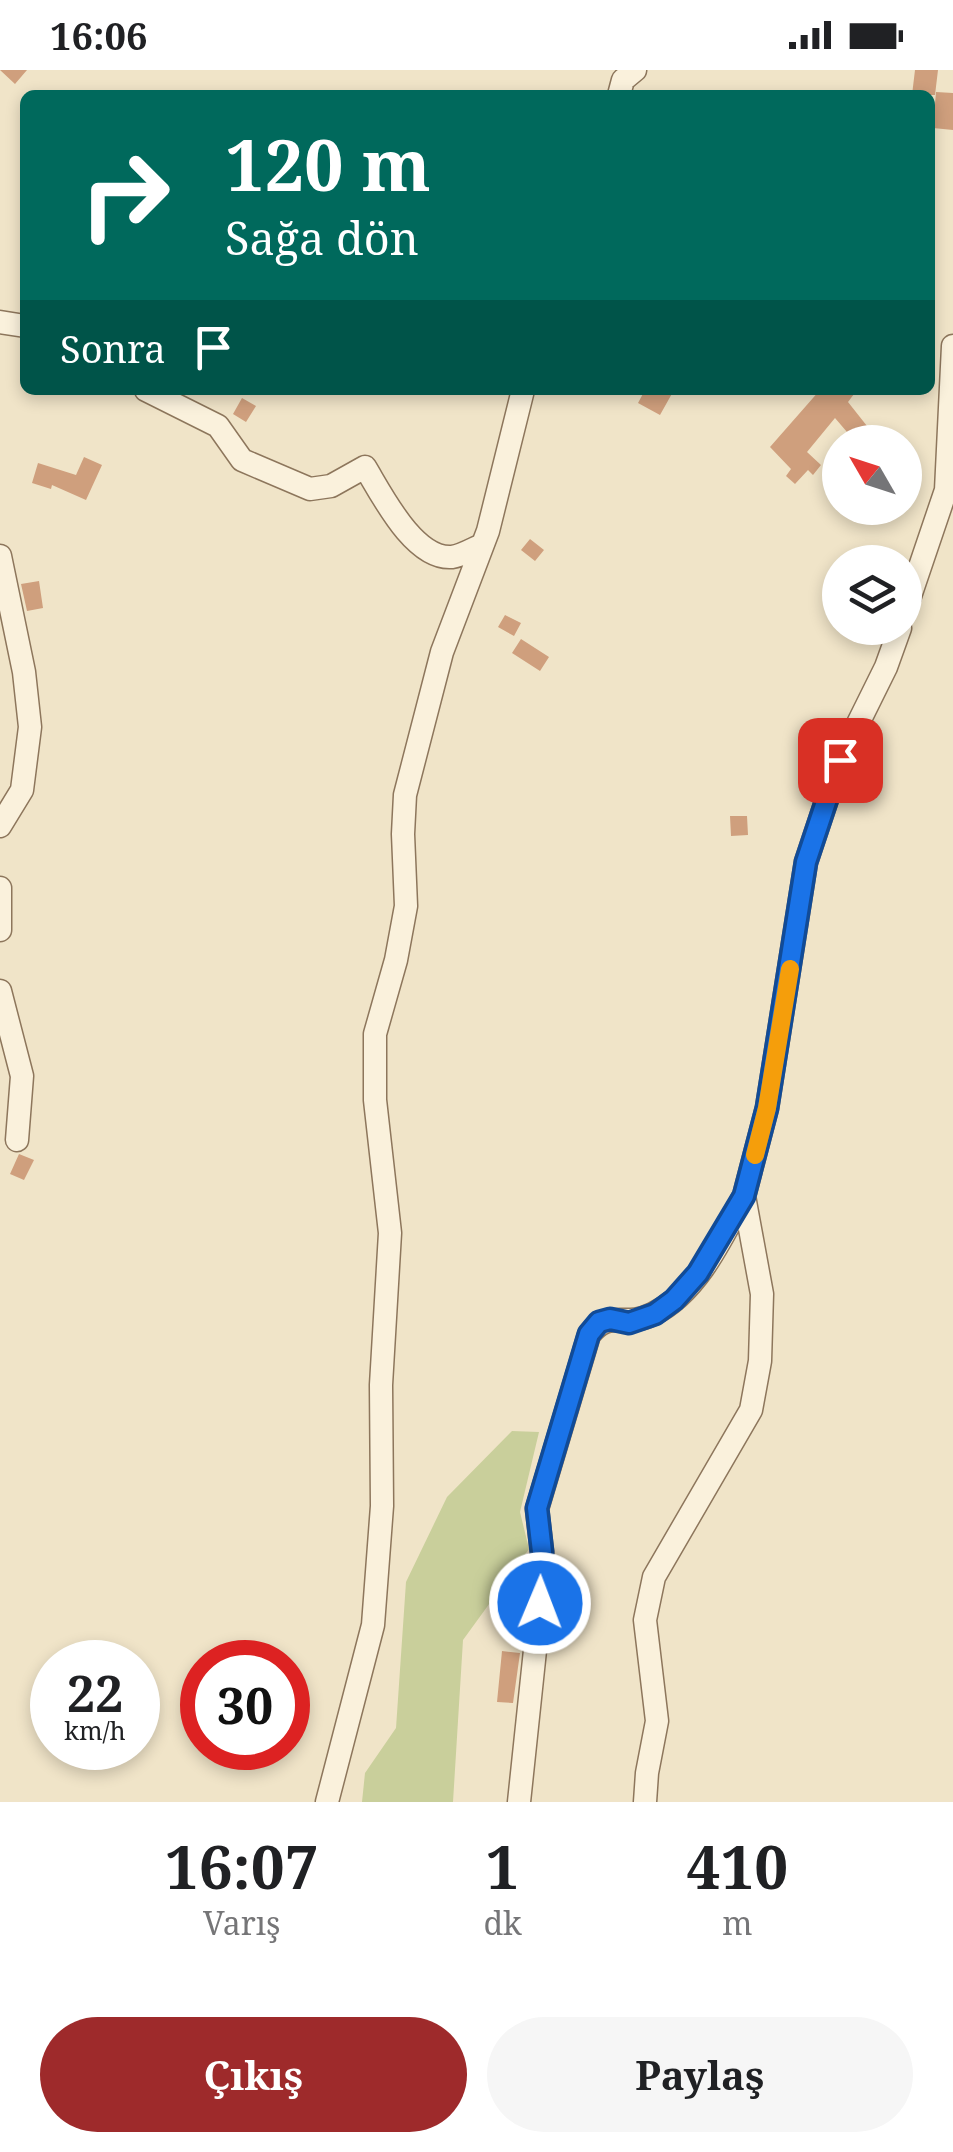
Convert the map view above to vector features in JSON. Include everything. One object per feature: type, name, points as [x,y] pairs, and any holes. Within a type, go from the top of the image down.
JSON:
[{"type":"street","points":[[620,90],[622,80],[635,70]]},
{"type":"street","points":[[922,561],[946,490],[953,346]]},
{"type":"street","points":[[156,395],[218,426],[242,460],[310,489],[331,486],[365,468],[404,529],[434,554],[453,557],[482,545]]},
{"type":"street","points":[[327,1802],[373,1625],[382,1506],[381,1386],[390,1233],[375,1100],[375,1034],[406,906],[405,795],[442,652],[482,545],[522,395]]},
{"type":"street","points":[[0,556],[24,672],[30,727],[22,790],[0,826]]},
{"type":"street","points":[[519,1802],[540,1603],[542,1552],[537,1508],[589,1334],[599,1322],[610,1319],[629,1323],[655,1314],[674,1300],[698,1273],[744,1196],[767,1108],[806,862],[840,760],[894,645]]},
{"type":"street","points":[[0,888],[0,930]]},
{"type":"street","points":[[0,991],[22,1076],[17,1140]]},
{"type":"street","points":[[645,1802],[658,1720],[645,1620],[654,1578],[751,1410],[760,1361],[762,1294],[744,1196]]},
{"type":"green space","points":[[512,1431],[539,1432],[520,1512],[529,1549],[463,1640],[453,1802],[362,1802],[365,1773],[396,1728],[406,1582],[447,1497]]},
{"type":"building","points":[[0,70],[27,70],[15,84]]},
{"type":"building","points":[[915,70],[938,70],[935,95],[935,90],[913,90]]},
{"type":"building","points":[[936,92],[953,93],[953,130],[935,128]]},
{"type":"building","points":[[642,395],[671,395],[660,415],[638,403]]},
{"type":"building","points":[[816,395],[853,395],[848,402],[866,425],[841,425],[835,418],[829,425],[822,425],[822,434],[807,452],[821,465],[813,475],[808,470],[795,484],[786,476],[791,469],[770,447]]},
{"type":"building","points":[[242,398],[256,406],[246,422],[233,414]]},
{"type":"building","points":[[84,457],[102,465],[86,500],[52,485],[51,489],[32,483],[38,463],[76,475]]},
{"type":"building","points":[[530,539],[544,550],[535,561],[521,550]]},
{"type":"building","points":[[39,581],[43,608],[27,611],[21,584]]},
{"type":"building","points":[[505,615],[521,623],[514,636],[498,627]]},
{"type":"building","points":[[521,639],[549,657],[540,671],[512,653]]},
{"type":"building","points":[[730,816],[747,816],[748,835],[731,836]]},
{"type":"building","points":[[19,1154],[34,1160],[24,1180],[10,1174]]},
{"type":"building","points":[[514,1580],[526,1581],[521,1639],[513,1638]]},
{"type":"building","points":[[554,1616],[568,1617],[567,1638],[551,1637]]},
{"type":"building","points":[[502,1651],[520,1653],[513,1703],[497,1702]]},
{"type":"slow traffic","points":[[755,1155],[767,1108],[790,969]]},
{"type":"route","points":[[540,1603],[542,1552],[537,1508],[589,1334],[599,1322],[610,1319],[629,1323],[655,1314],[674,1300],[725,1233],[744,1196],[767,1108],[806,862],[840,760]]}]
